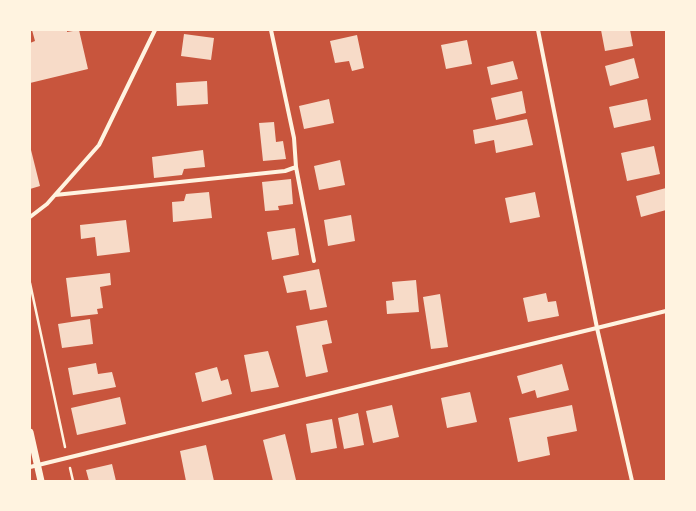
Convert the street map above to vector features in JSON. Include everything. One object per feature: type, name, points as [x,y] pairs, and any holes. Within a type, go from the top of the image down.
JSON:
[{"type":"street","points":[[30,218],[56,195],[99,145],[155,30]]},
{"type":"street","points":[[271,30],[294,138],[296,167],[314,261]]},
{"type":"street","points":[[538,30],[597,328],[632,481]]},
{"type":"street","points":[[56,195],[285,171],[296,167]]},
{"type":"street","points":[[34,466],[666,311]]},
{"type":"street","points":[[30,432],[34,466],[41,481]]},
{"type":"path","points":[[30,283],[73,481]]},
{"type":"building","points":[[32,30],[67,30],[67,32],[79,30],[88,69],[30,83],[30,43],[35,41]]},
{"type":"building","points":[[601,30],[630,30],[633,46],[605,51]]},
{"type":"building","points":[[184,34],[214,38],[211,60],[181,56]]},
{"type":"building","points":[[357,35],[364,68],[352,71],[349,61],[335,63],[330,41]]},
{"type":"building","points":[[467,40],[472,64],[446,69],[441,45]]},
{"type":"building","points":[[634,58],[639,78],[610,86],[605,66]]},
{"type":"building","points":[[513,61],[518,79],[491,85],[487,67]]},
{"type":"building","points":[[207,81],[208,104],[177,106],[176,83]]},
{"type":"building","points":[[522,91],[526,113],[496,120],[491,98]]},
{"type":"building","points":[[329,99],[334,123],[304,129],[299,106]]},
{"type":"building","points":[[647,99],[651,120],[614,128],[609,107]]},
{"type":"building","points":[[527,119],[533,145],[496,153],[494,140],[475,144],[473,130]]},
{"type":"building","points":[[274,122],[276,142],[283,141],[286,159],[263,161],[259,123]]},
{"type":"building","points":[[30,146],[40,186],[30,189]]},
{"type":"building","points":[[654,146],[660,174],[627,181],[621,153]]},
{"type":"building","points":[[203,150],[205,167],[184,169],[182,175],[154,178],[152,157]]},
{"type":"building","points":[[340,160],[345,185],[319,190],[314,166]]},
{"type":"building","points":[[291,179],[293,204],[278,206],[279,210],[265,211],[262,182]]},
{"type":"building","points":[[666,188],[666,210],[641,217],[636,196]]},
{"type":"building","points":[[209,192],[212,218],[173,222],[172,202],[184,201],[186,194]]},
{"type":"building","points":[[535,192],[540,217],[510,223],[505,198]]},
{"type":"building","points":[[351,215],[355,241],[328,246],[324,220]]},
{"type":"building","points":[[126,220],[130,252],[97,256],[95,237],[81,239],[80,225]]},
{"type":"building","points":[[295,228],[299,255],[272,260],[267,232]]},
{"type":"building","points":[[319,269],[327,307],[310,310],[306,290],[287,293],[283,276]]},
{"type":"building","points":[[110,273],[111,285],[100,287],[103,308],[97,309],[98,314],[71,317],[66,278]]},
{"type":"building","points":[[416,280],[419,312],[387,314],[386,301],[394,300],[392,282]]},
{"type":"building","points":[[546,293],[548,302],[556,301],[559,316],[528,322],[523,298]]},
{"type":"building","points":[[440,294],[448,347],[431,349],[423,297]]},
{"type":"building","points":[[90,319],[93,344],[62,348],[58,324]]},
{"type":"building","points":[[327,320],[332,343],[322,345],[328,372],[306,377],[296,326]]},
{"type":"building","points":[[268,351],[279,387],[251,392],[244,355]]},
{"type":"building","points":[[96,363],[98,374],[112,372],[116,387],[73,395],[68,368]]},
{"type":"building","points":[[562,364],[569,390],[537,398],[535,390],[522,394],[517,376]]},
{"type":"building","points":[[217,367],[221,381],[228,379],[232,394],[202,402],[195,373]]},
{"type":"building","points":[[470,392],[477,422],[447,428],[441,398]]},
{"type":"building","points":[[120,397],[126,424],[77,435],[71,408]]},
{"type":"building","points":[[392,405],[399,437],[373,443],[366,411]]},
{"type":"building","points":[[572,405],[577,431],[547,437],[550,455],[518,462],[509,418]]},
{"type":"building","points":[[358,413],[364,445],[344,449],[338,418]]},
{"type":"building","points":[[332,419],[337,448],[311,453],[306,424]]},
{"type":"building","points":[[285,434],[296,480],[273,481],[263,440]]},
{"type":"building","points":[[206,445],[214,481],[186,481],[180,451]]},
{"type":"building","points":[[112,464],[116,481],[89,481],[86,470]]}]
